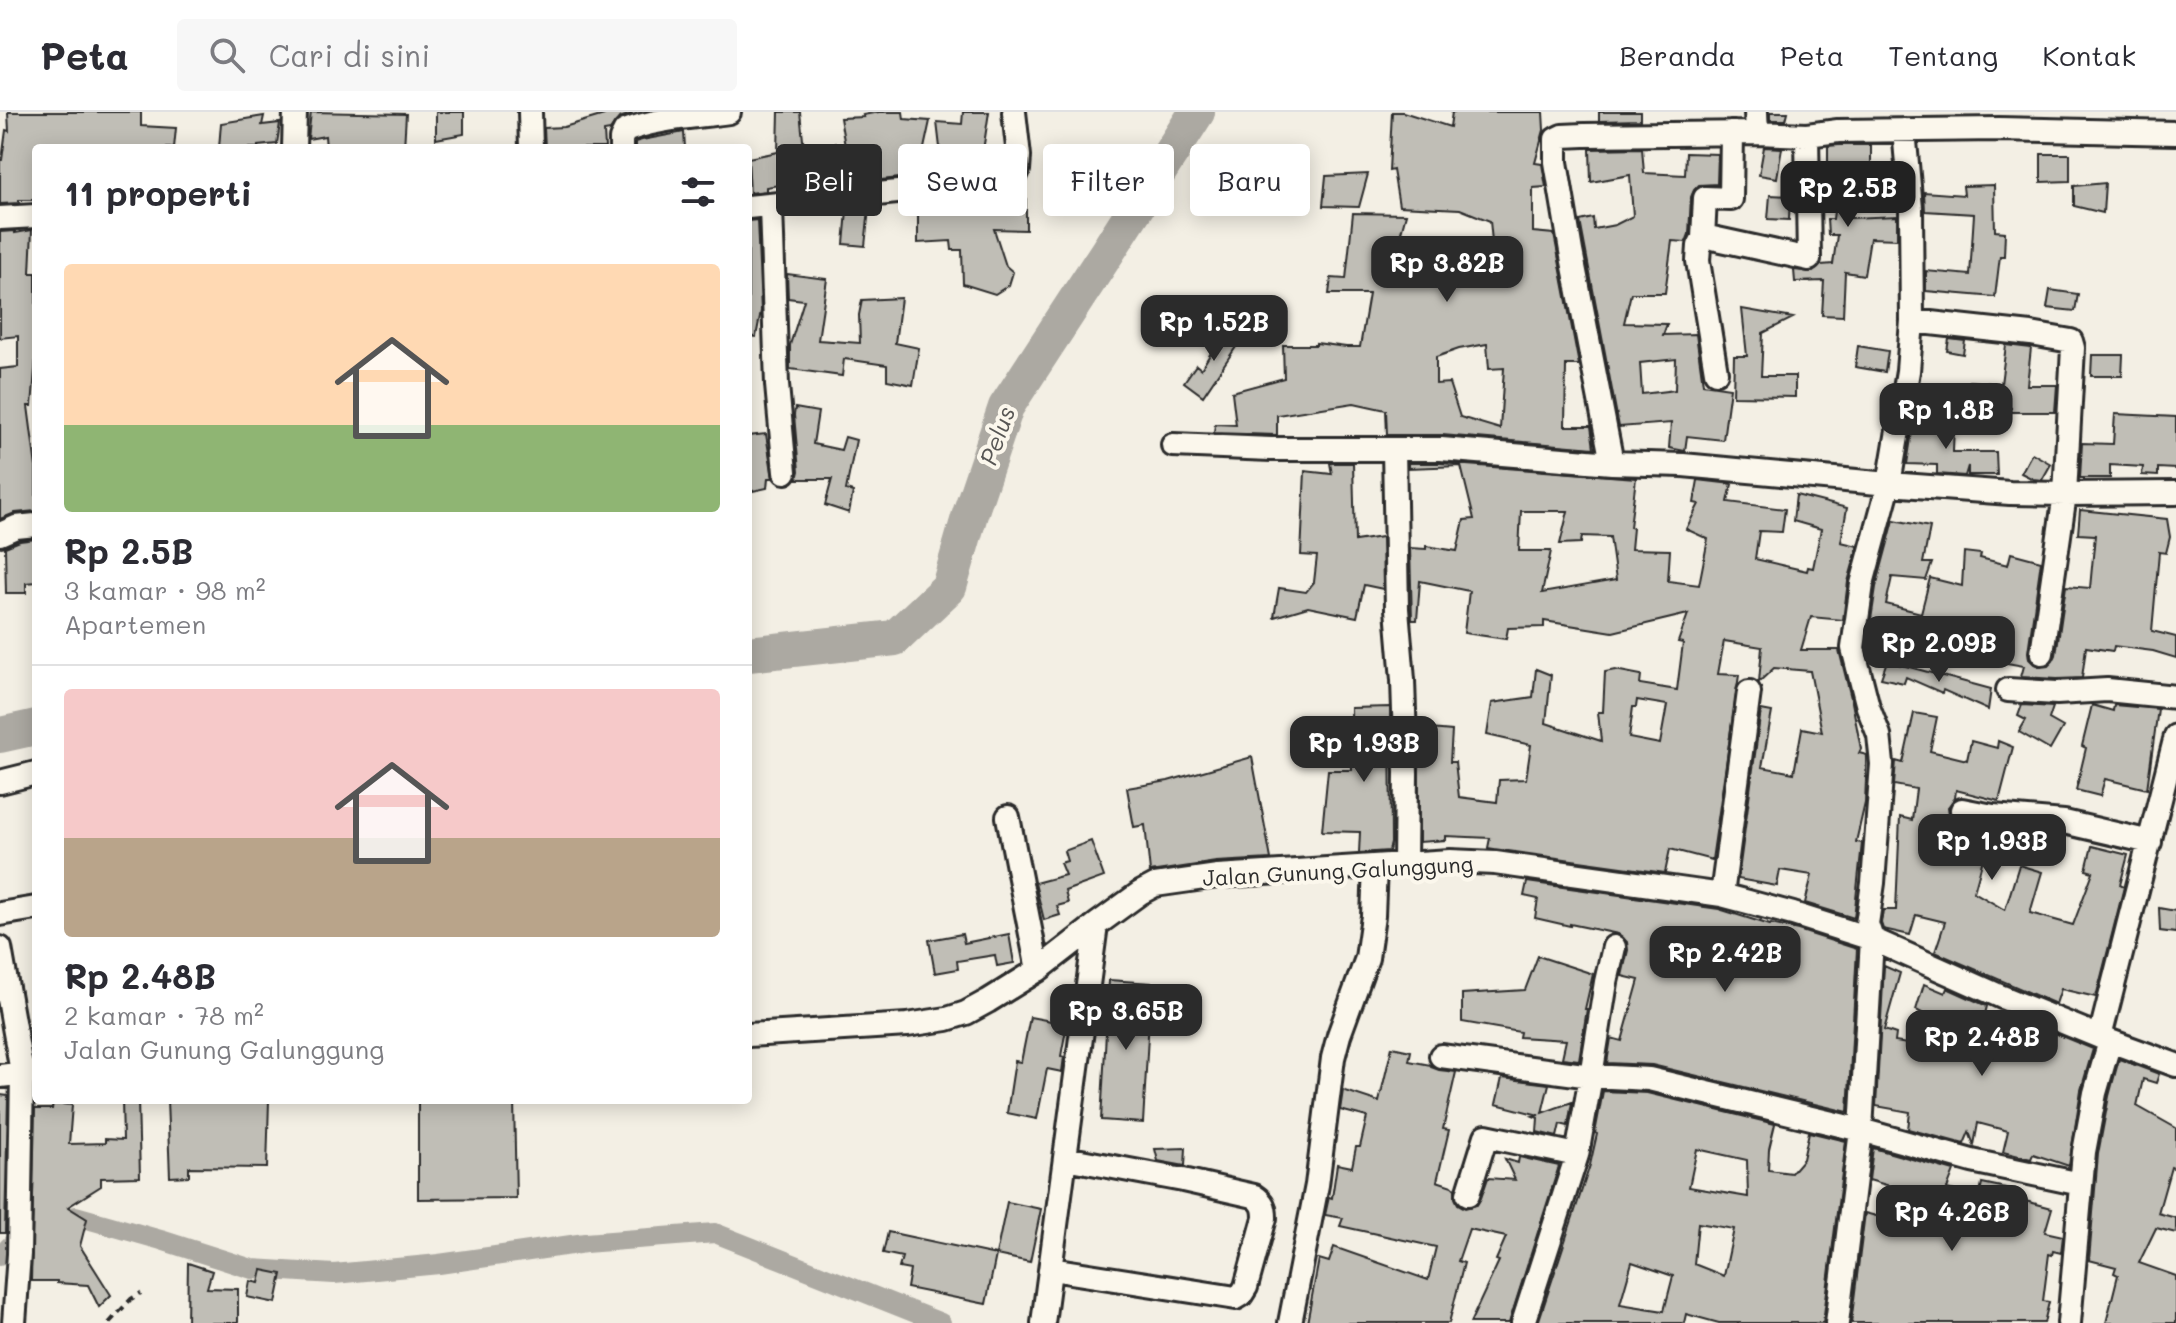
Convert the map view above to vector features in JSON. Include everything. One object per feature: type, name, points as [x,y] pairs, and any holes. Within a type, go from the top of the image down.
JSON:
[{"type":"street","points":[[294,144],[295,112]]},
{"type":"street","points":[[530,112],[531,144]]},
{"type":"street","points":[[621,144],[625,131],[649,123],[729,112]]},
{"type":"street","points":[[752,207],[1014,179],[1019,156],[1014,112]]},
{"type":"street","points":[[1612,463],[1571,251],[1556,162],[1556,139],[1584,135],[1732,133],[1757,122],[1807,135],[1904,130],[1999,120],[2176,133]]},
{"type":"street","points":[[1837,1323],[1861,1130],[1872,939],[1867,924],[1882,764],[1879,735],[1868,707],[1853,648],[1854,630],[1862,584],[1889,484],[1908,371],[1912,321],[1911,209],[1904,130]]},
{"type":"street","points":[[1716,372],[1698,261],[1699,246],[1703,238],[1705,198],[1731,199],[1732,133]]},
{"type":"street","points":[[1703,238],[1809,259],[1807,135]]},
{"type":"street","points":[[771,207],[777,385],[785,472]]},
{"type":"street","points":[[0,218],[32,216]]},
{"type":"street","points":[[1912,321],[2071,341],[2065,494],[2042,653]]},
{"type":"street","points":[[1173,445],[1441,449],[1612,463],[1699,466],[2010,493],[2176,493]]},
{"type":"street","points":[[1394,449],[1397,609],[1405,742],[1405,864]]},
{"type":"street","points":[[0,534],[16,527],[32,525]]},
{"type":"street","points":[[2008,690],[2057,693],[2107,690],[2176,697]]},
{"type":"street","points":[[1722,895],[1749,692]]},
{"type":"street","points":[[2069,1323],[2084,1152],[2105,1039],[2176,736]]},
{"type":"street","points":[[0,782],[32,774]]},
{"type":"street","points":[[1962,810],[2064,822],[2150,842]]},
{"type":"street","points":[[1008,817],[1038,970]]},
{"type":"street","name":"Jalan Gunung Galunggung","points":[[752,1035],[907,1025],[966,1013],[1038,970],[1155,885],[1218,876],[1450,861],[1495,863],[1722,895],[1793,914],[1872,939],[2002,997],[2176,1065]]},
{"type":"street","points":[[1290,1323],[1317,1185],[1333,1058],[1367,958],[1375,866]]},
{"type":"street","points":[[0,914],[32,909]]},
{"type":"street","points":[[1043,1323],[1096,925]]},
{"type":"street","points":[[1523,1323],[1577,1155],[1614,947]]},
{"type":"street","points":[[0,948],[19,1073],[19,1254],[14,1323]]},
{"type":"street","points":[[1441,1056],[1591,1076],[1649,1079],[1861,1130],[1972,1161],[2081,1184]]},
{"type":"street","points":[[1468,1194],[1486,1136],[1577,1155]]},
{"type":"street","points":[[1051,1269],[1236,1298],[1246,1287],[1265,1218],[1262,1201],[1254,1196],[1065,1158]]},
{"type":"path","points":[[109,1323],[131,1299],[141,1293]]},
{"type":"building","points":[[8,112],[141,112],[141,126],[176,128],[174,144],[32,144],[32,200],[0,204],[0,160],[6,130],[9,131]]},
{"type":"building","points":[[311,112],[406,114],[404,144],[326,144],[325,136],[308,139]]},
{"type":"building","points":[[436,112],[464,112],[464,134],[436,139]]},
{"type":"building","points":[[603,112],[631,112],[619,118],[610,130],[604,131],[605,144],[545,144],[544,128],[564,127],[604,115]]},
{"type":"building","points":[[779,112],[800,112],[803,144],[778,144]]},
{"type":"building","points":[[903,112],[904,119],[930,121],[925,144],[898,144],[898,178],[882,180],[882,144],[845,144],[840,118]]},
{"type":"building","points":[[963,112],[989,112],[984,144],[940,144],[937,122],[962,124]]},
{"type":"building","points":[[1392,112],[1403,112],[1450,127],[1452,112],[1543,112],[1544,130],[1535,163],[1542,164],[1546,187],[1533,188],[1533,232],[1554,234],[1579,365],[1566,365],[1565,426],[1591,426],[1594,448],[1442,435],[1387,435],[1386,410],[1354,403],[1277,415],[1277,435],[1214,433],[1215,424],[1236,425],[1232,392],[1284,378],[1283,345],[1316,343],[1360,347],[1369,294],[1329,294],[1331,278],[1346,279],[1353,213],[1406,214],[1388,280],[1454,285],[1453,275],[1495,272],[1490,221],[1460,209],[1399,206],[1393,170],[1389,171]],"holes":[[[1487,344],[1489,369],[1504,368],[1500,429],[1460,417],[1449,383],[1436,384],[1436,357],[1459,349]]]},
{"type":"building","points":[[1599,112],[1640,112],[1640,120],[1599,121]]},
{"type":"building","points":[[1770,112],[1788,112],[1786,120],[1770,120]]},
{"type":"building","points":[[264,116],[262,125],[280,123],[277,144],[219,144],[221,123]]},
{"type":"building","points":[[684,132],[685,144],[635,142]]},
{"type":"building","points":[[1871,145],[1871,169],[1859,169],[1850,218],[1897,216],[1897,239],[1870,238],[1864,275],[1845,272],[1843,316],[1822,315],[1824,281],[1795,282],[1794,270],[1813,272],[1821,265],[1833,264],[1837,235],[1828,235],[1827,219],[1833,219],[1839,169],[1828,169],[1828,146]]},
{"type":"building","points":[[1764,147],[1782,148],[1777,178],[1759,175]]},
{"type":"building","points":[[1642,148],[1644,173],[1685,175],[1686,153],[1718,154],[1717,184],[1699,185],[1694,190],[1686,242],[1672,241],[1665,293],[1631,293],[1624,323],[1667,324],[1663,335],[1696,334],[1703,384],[1730,388],[1723,440],[1687,436],[1685,451],[1669,448],[1671,423],[1619,427],[1580,221],[1593,218],[1594,229],[1615,225],[1633,216],[1630,175],[1591,182],[1590,149]],"holes":[[[1676,359],[1675,390],[1642,394],[1640,363]]]},
{"type":"building","points":[[776,152],[776,185],[766,187],[766,191],[752,193],[752,157]]},
{"type":"building","points":[[2041,154],[2070,154],[2070,181],[2041,182]]},
{"type":"building","points":[[1368,174],[1359,207],[1323,206],[1326,176]]},
{"type":"building","points":[[2105,183],[2103,213],[2074,206],[2074,186]]},
{"type":"building","points":[[1994,185],[1995,231],[2005,232],[2004,256],[2000,256],[1995,297],[1926,291],[1926,271],[1970,275],[1974,214],[1925,211],[1924,192],[1964,195],[1963,186]]},
{"type":"building","points":[[1770,195],[1790,196],[1789,220],[1768,219]]},
{"type":"building","points":[[847,216],[868,216],[865,246],[844,244]]},
{"type":"building","points":[[918,216],[1026,216],[1026,230],[994,229],[1006,266],[1013,272],[1009,285],[995,294],[963,284],[962,250],[952,250],[951,241],[918,243]]},
{"type":"building","points":[[757,220],[761,311],[756,337],[752,336],[752,221]]},
{"type":"building","points":[[32,230],[32,406],[28,406],[32,436],[32,511],[0,519],[0,369],[18,367],[18,336],[0,338],[0,232]]},
{"type":"building","points":[[787,274],[827,279],[818,340],[860,343],[862,300],[901,298],[895,343],[919,348],[913,385],[887,380],[887,365],[844,359],[842,376],[790,369],[790,345],[804,300],[788,298]]},
{"type":"building","points":[[2050,290],[2078,294],[2075,311],[2047,308]]},
{"type":"building","points":[[1742,309],[1793,318],[1763,333],[1761,376],[1795,376],[1795,397],[1733,396],[1734,356],[1747,356]]},
{"type":"building","points":[[1227,327],[1242,338],[1203,396],[1184,382],[1196,365],[1201,369]]},
{"type":"building","points":[[1949,339],[1965,341],[1963,354],[1947,351]]},
{"type":"building","points":[[2006,345],[2031,348],[2027,385],[2057,385],[2055,412],[2011,412],[2011,408],[1968,403],[1970,381],[2001,384]]},
{"type":"building","points":[[1858,346],[1888,351],[1885,372],[1855,367]]},
{"type":"building","points":[[2092,355],[2123,355],[2122,376],[2091,376]]},
{"type":"building","points":[[795,408],[818,412],[813,444],[841,450],[845,437],[856,440],[846,490],[853,492],[849,513],[825,505],[832,479],[797,479]]},
{"type":"building","points":[[2115,414],[2176,417],[2176,469],[2158,468],[2158,476],[2142,475],[2143,467],[2110,465],[2110,478],[2080,478],[2082,443],[2113,444]]},
{"type":"building","points":[[1914,419],[1954,422],[1953,452],[1996,452],[1997,475],[1968,475],[1968,466],[1965,476],[1937,474],[1937,465],[1907,464]]},
{"type":"building","points":[[766,434],[773,478],[768,478],[767,488],[752,491],[752,436]]},
{"type":"building","points":[[2032,453],[2051,464],[2042,480],[2021,473]]},
{"type":"building","points":[[1330,463],[1353,463],[1355,541],[1382,537],[1383,589],[1364,585],[1357,617],[1308,607],[1274,617],[1279,588],[1306,592],[1314,582],[1317,556],[1301,555],[1305,471],[1332,474]]},
{"type":"building","points":[[1408,463],[1440,463],[1636,478],[1630,527],[1633,528],[1631,549],[1670,550],[1668,581],[1699,585],[1708,539],[1686,529],[1699,504],[1694,503],[1698,480],[1732,484],[1728,502],[1785,509],[1782,532],[1759,531],[1755,559],[1807,571],[1808,567],[1813,568],[1821,529],[1793,521],[1796,495],[1847,508],[1841,542],[1858,546],[1848,582],[1843,620],[1811,617],[1801,650],[1839,650],[1852,702],[1861,749],[1859,753],[1867,755],[1865,803],[1856,842],[1862,843],[1854,918],[1805,903],[1812,875],[1780,870],[1777,886],[1738,879],[1761,710],[1772,712],[1762,767],[1794,773],[1802,728],[1822,732],[1810,671],[1774,668],[1759,682],[1762,647],[1724,641],[1718,674],[1739,675],[1712,860],[1670,849],[1665,873],[1488,848],[1490,838],[1446,836],[1446,840],[1419,842],[1419,728],[1452,731],[1450,762],[1455,762],[1459,797],[1497,802],[1499,780],[1526,779],[1531,745],[1487,735],[1492,703],[1533,697],[1536,669],[1551,675],[1546,723],[1601,741],[1598,712],[1603,712],[1605,672],[1615,670],[1641,675],[1640,684],[1677,690],[1683,643],[1678,642],[1688,614],[1613,632],[1544,621],[1544,627],[1508,628],[1506,639],[1464,633],[1469,591],[1420,581],[1417,620],[1412,620],[1410,548],[1426,549],[1426,546],[1457,551],[1464,520],[1474,519],[1461,466],[1408,468]],"holes":[[[1521,511],[1568,511],[1560,544],[1581,543],[1582,536],[1610,537],[1616,580],[1542,593],[1551,551],[1519,551]],[[1637,700],[1667,705],[1660,744],[1629,738],[1633,707],[1636,707]]]},
{"type":"building","points":[[2080,510],[2167,519],[2170,537],[2166,553],[2159,552],[2152,631],[2176,637],[2176,658],[2153,651],[2114,646],[2113,651],[2086,647],[2082,678],[2021,677],[2024,666],[1868,639],[1876,587],[1894,520],[1930,527],[1923,563],[1932,563],[1926,580],[1892,577],[1886,604],[1921,613],[1930,578],[1962,586],[1964,552],[1981,554],[1980,558],[2008,565],[2011,553],[2041,561],[2028,652],[2034,664],[2048,666],[2056,655],[2066,586],[2090,588],[2095,535],[2078,534]]},
{"type":"building","points":[[32,540],[32,582],[26,583],[26,593],[6,593],[5,547]]},
{"type":"building","points":[[1887,661],[1991,689],[1988,710],[1906,677],[1904,683],[1881,678]]},
{"type":"building","points":[[2022,705],[2053,707],[2049,719],[2063,727],[2050,750],[2019,732],[2026,720],[2018,716]]},
{"type":"building","points":[[2092,705],[2113,711],[2114,705],[2158,709],[2147,789],[2105,779],[2100,796],[2076,790]]},
{"type":"building","points":[[1390,707],[1391,843],[1389,851],[1359,853],[1360,832],[1322,831],[1328,770],[1352,770],[1351,708]]},
{"type":"building","points":[[1914,713],[1937,717],[1930,751],[1967,760],[1971,741],[1997,748],[1998,741],[2013,747],[1999,801],[1956,790],[1955,798],[1948,807],[1952,820],[1950,834],[1979,840],[1974,856],[1983,859],[1974,892],[2005,910],[2019,865],[2042,872],[2030,913],[2073,925],[2093,872],[2086,870],[2092,846],[2128,855],[2120,885],[2124,887],[2096,997],[2061,989],[2056,1004],[1935,952],[1945,922],[1916,915],[1910,935],[1883,929],[1883,910],[1896,910],[1900,817],[1912,820],[1916,789],[1894,785],[1896,761],[1903,763]]},
{"type":"building","points":[[1252,757],[1271,859],[1216,862],[1150,872],[1145,825],[1134,827],[1127,788],[1168,781]]},
{"type":"building","points":[[1091,841],[1104,877],[1065,891],[1068,903],[1057,906],[1060,915],[1044,920],[1035,883],[1065,875],[1060,863],[1067,861],[1064,851]]},
{"type":"building","points":[[1527,882],[1719,909],[1857,949],[1848,1112],[1652,1065],[1607,1063],[1611,1038],[1622,1041],[1639,980],[1622,976],[1627,942],[1618,934],[1535,918],[1538,899],[1524,896]]},
{"type":"building","points":[[2159,908],[2176,911],[2176,933],[2160,931]]},
{"type":"building","points":[[962,934],[964,943],[1009,934],[1014,963],[997,966],[995,955],[957,961],[958,969],[935,973],[929,940]]},
{"type":"building","points":[[1538,956],[1593,974],[1579,1060],[1562,1058],[1566,1040],[1519,1037],[1520,1032],[1462,1022],[1462,994],[1525,990]]},
{"type":"building","points":[[1884,966],[1900,973],[1884,1030],[1896,1034],[1895,1042],[1926,1047],[1930,1017],[1916,1010],[1924,984],[1945,993],[1947,988],[1987,1006],[1978,1042],[2016,1051],[2022,1020],[2093,1049],[2081,1090],[2069,1166],[2033,1154],[2031,1159],[2003,1152],[2008,1131],[1978,1123],[1974,1145],[1969,1132],[1964,1144],[1908,1129],[1910,1112],[1876,1106]]},
{"type":"building","points":[[1109,980],[1151,983],[1143,1123],[1101,1120]]},
{"type":"building","points":[[1030,1017],[1067,1024],[1061,1056],[1064,1057],[1062,1072],[1047,1069],[1037,1119],[1007,1113],[1015,1061],[1021,1062]]},
{"type":"building","points":[[1392,1047],[1411,1051],[1409,1061],[1456,1072],[1443,1129],[1449,1130],[1437,1181],[1455,1189],[1458,1204],[1465,1208],[1477,1205],[1488,1178],[1515,1180],[1505,1159],[1518,1163],[1519,1157],[1559,1166],[1509,1323],[1470,1323],[1499,1261],[1496,1260],[1506,1237],[1469,1229],[1458,1261],[1464,1263],[1449,1323],[1307,1323],[1319,1259],[1329,1262],[1334,1247],[1428,1280],[1436,1247],[1340,1226],[1343,1218],[1325,1215],[1329,1197],[1332,1198],[1337,1164],[1352,1167],[1367,1117],[1340,1110],[1343,1090],[1379,1102]]},
{"type":"building","points":[[2119,1059],[2159,1074],[2156,1083],[2143,1079],[2137,1106],[2176,1128],[2176,1169],[2171,1167],[2158,1213],[2176,1218],[2176,1233],[2156,1228],[2139,1263],[2176,1276],[2176,1323],[2106,1323],[2118,1275],[2114,1273],[2116,1267],[2089,1260],[2098,1154]]},
{"type":"building","points":[[1502,1078],[1549,1084],[1542,1113],[1572,1102],[1568,1126],[1560,1124],[1557,1137],[1537,1132],[1538,1118],[1533,1116],[1539,1115],[1496,1104]]},
{"type":"building","points":[[1603,1091],[1647,1093],[1775,1124],[1768,1170],[1791,1173],[1803,1159],[1809,1132],[1846,1141],[1823,1323],[1719,1323],[1686,1314],[1684,1323],[1538,1323],[1590,1165]],"holes":[[[1697,1149],[1747,1160],[1748,1197],[1689,1187]],[[1698,1223],[1734,1229],[1724,1276],[1694,1264]],[[1632,1262],[1673,1276],[1664,1311],[1620,1304]]]},
{"type":"building","points":[[0,1095],[8,1096],[5,1233],[0,1233]]},
{"type":"building","points":[[53,1104],[72,1105],[69,1144],[123,1140],[122,1104],[138,1104],[140,1177],[101,1178],[101,1186],[68,1207],[87,1219],[80,1246],[111,1295],[99,1307],[88,1285],[31,1281],[35,1109],[52,1109]]},
{"type":"building","points":[[167,1104],[269,1104],[267,1168],[189,1167],[189,1176],[170,1177]]},
{"type":"building","points":[[418,1104],[514,1104],[516,1198],[418,1199]]},
{"type":"building","points":[[1186,1148],[1185,1166],[1158,1161],[1155,1149]]},
{"type":"building","points":[[1873,1148],[1954,1171],[1947,1189],[1979,1197],[1982,1183],[2011,1189],[2010,1197],[2052,1208],[2045,1232],[2063,1236],[2061,1253],[2053,1251],[2052,1255],[2049,1254],[2043,1301],[2049,1302],[2044,1323],[1851,1323],[1865,1213],[1899,1222],[1907,1191],[1869,1180]]},
{"type":"building","points":[[1007,1202],[1041,1209],[1030,1262],[996,1255]]},
{"type":"building","points":[[888,1232],[996,1255],[986,1304],[907,1288],[910,1270],[899,1268],[902,1257],[883,1253]]},
{"type":"building","points":[[188,1263],[212,1271],[207,1288],[238,1289],[238,1323],[187,1323]]},
{"type":"building","points":[[262,1270],[282,1274],[276,1303],[247,1297],[250,1281],[259,1283]]},
{"type":"waterway","name":"Pelus","points":[[752,654],[895,638],[949,587],[1006,407],[1197,112]]},
{"type":"waterway","name":"Pelus","points":[[0,735],[32,728]]},
{"type":"waterway","points":[[0,1256],[31,1225],[76,1216],[252,1269],[334,1274],[439,1264],[585,1243],[715,1233],[941,1323]]}]
